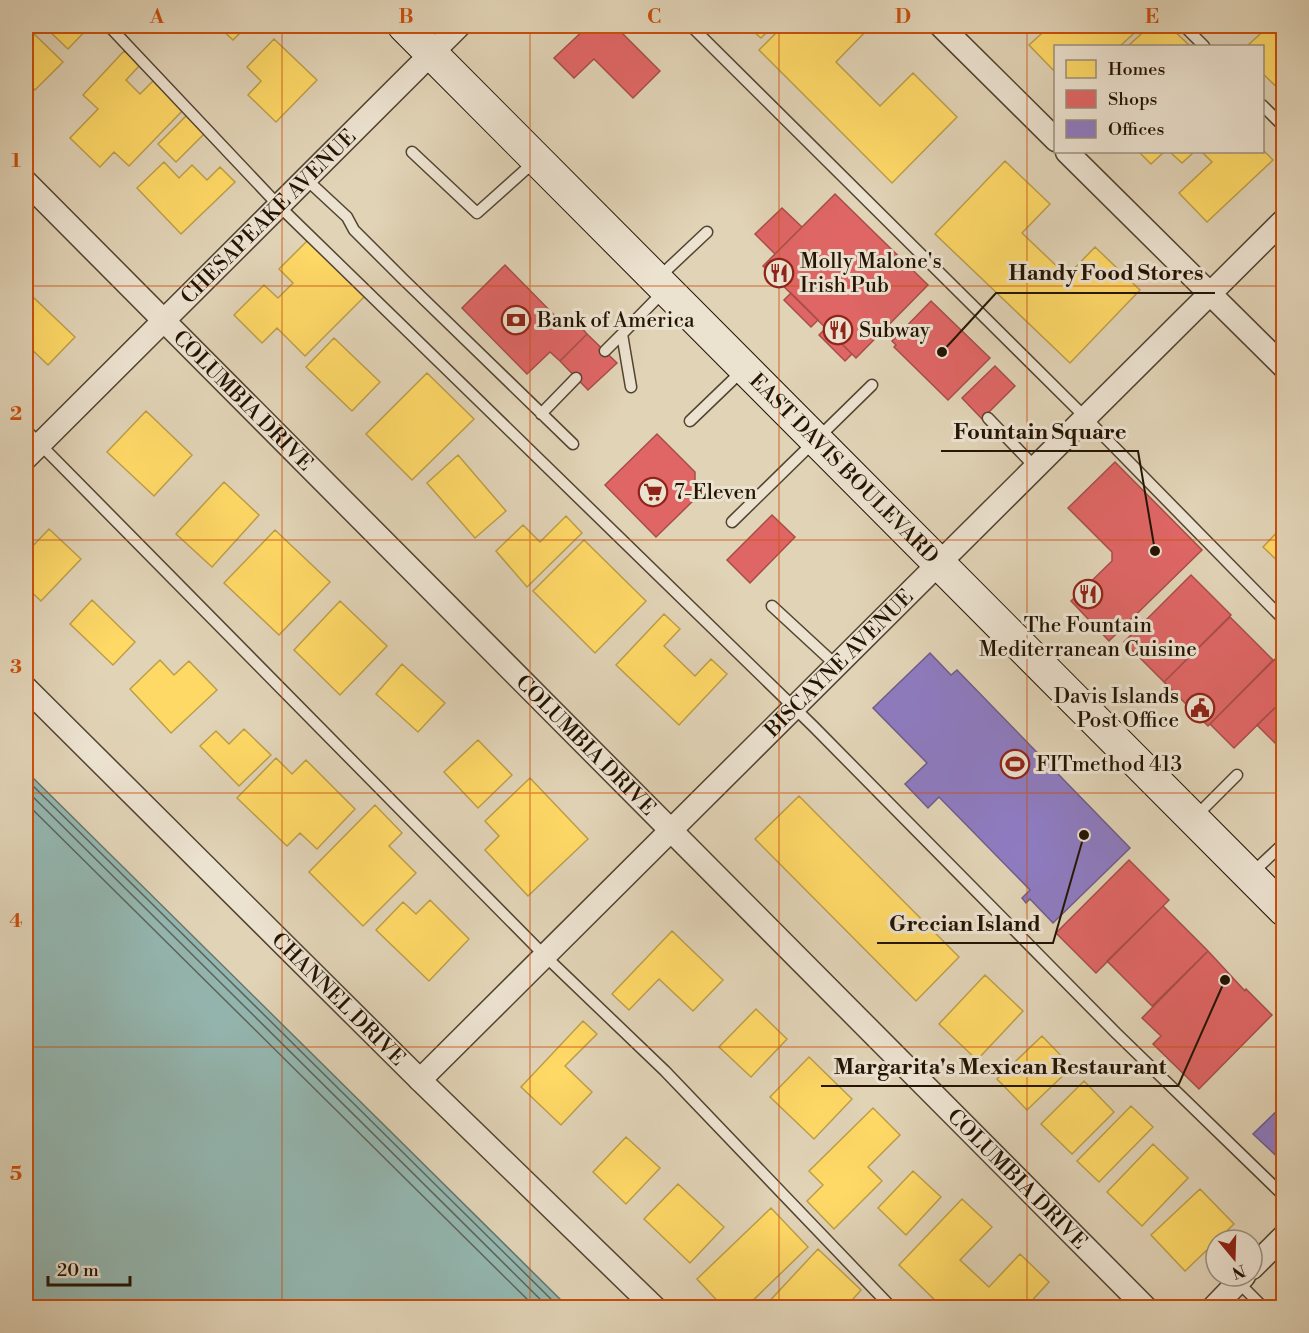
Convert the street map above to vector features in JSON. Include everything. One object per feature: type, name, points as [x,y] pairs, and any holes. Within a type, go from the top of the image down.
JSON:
[{"type":"street","name":"EAST DAVIS BOULEVARD","points":[[404,26],[1284,910]]},
{"type":"street","name":"CHESAPEAKE AVENUE","points":[[30,444],[164,321],[459,26]]},
{"type":"street","points":[[941,26],[1054,138]]},
{"type":"street","points":[[1068,153],[1284,367]]},
{"type":"street","name":"COLUMBIA DRIVE","points":[[26,182],[1146,1308]]},
{"type":"street","name":"BISCAYNE AVENUE","points":[[420,1080],[837,666],[1084,416],[1284,220]]},
{"type":"street","name":"CHANNEL DRIVE","points":[[26,688],[420,1080],[656,1308]]},
{"type":"street","points":[[1264,1256],[1284,1236]]},
{"type":"street","points":[[1213,1308],[1232,1288]]},
{"type":"lane","points":[[109,26],[279,206],[795,708],[964,876],[1124,1041],[1284,1196]]},
{"type":"lane","points":[[690,26],[1084,416],[1284,620]]},
{"type":"lane","points":[[1184,26],[1203,45]]},
{"type":"lane","points":[[1264,106],[1284,127]]},
{"type":"lane","points":[[412,152],[477,213],[537,160]]},
{"type":"lane","points":[[306,179],[347,217],[363,239],[573,444]]},
{"type":"lane","points":[[604,351],[622,334],[707,232]]},
{"type":"lane","points":[[622,334],[631,387]]},
{"type":"lane","points":[[690,421],[744,369]]},
{"type":"lane","points":[[541,414],[576,378]]},
{"type":"lane","points":[[732,522],[872,385]]},
{"type":"lane","points":[[987,418],[1034,466]]},
{"type":"lane","points":[[30,444],[545,956],[665,1071],[892,1308]]},
{"type":"lane","points":[[772,606],[837,666]]},
{"type":"lane","points":[[1193,819],[1237,775]]},
{"type":"lane","points":[[1250,876],[1284,843]]},
{"type":"lane","points":[[1252,1288],[1264,1308]]},
{"type":"water","points":[[26,771],[568,1307],[26,1307]]},
{"type":"building: Homes","points":[[44,26],[90,26],[68,49]]},
{"type":"building: Homes","points":[[218,26],[247,26],[233,40]]},
{"type":"building: Homes","points":[[747,26],[773,26],[761,38]]},
{"type":"building: Homes","points":[[783,26],[865,26],[868,29],[836,62],[880,106],[913,73],[957,117],[892,183],[759,50]]},
{"type":"building: Homes","points":[[1050,26],[1142,26],[1121,45],[1054,45],[1054,71],[1029,45]]},
{"type":"building: Homes","points":[[1150,26],[1169,26],[1189,45],[1129,45]]},
{"type":"building: Homes","points":[[1269,26],[1284,26],[1284,94],[1264,75],[1264,45],[1248,45]]},
{"type":"building: Homes","points":[[30,30],[63,62],[35,90],[26,80],[26,34]]},
{"type":"building: Homes","points":[[274,39],[317,80],[276,122],[248,95],[261,81],[247,67]]},
{"type":"building: Homes","points":[[124,51],[140,65],[126,80],[140,94],[154,80],[185,108],[129,166],[114,152],[100,167],[70,138],[98,109],[83,95]]},
{"type":"building: Homes","points":[[187,115],[205,133],[176,162],[158,144]]},
{"type":"building: Homes","points":[[1264,151],[1273,160],[1207,222],[1179,193],[1212,162],[1203,153],[1264,153]]},
{"type":"building: Homes","points":[[1140,153],[1163,153],[1151,164]]},
{"type":"building: Homes","points":[[1171,153],[1193,153],[1182,163]]},
{"type":"building: Homes","points":[[1005,161],[1050,204],[1022,233],[1067,276],[1095,247],[1140,290],[1070,363],[935,234]]},
{"type":"building: Homes","points":[[164,162],[179,178],[192,165],[207,180],[220,167],[235,182],[181,234],[137,188]]},
{"type":"building: Homes","points":[[309,239],[366,295],[305,356],[277,328],[262,343],[234,315],[264,285],[278,298],[293,283],[279,269]]},
{"type":"building: Homes","points":[[33,297],[75,337],[48,365],[26,344],[26,304]]},
{"type":"building: Homes","points":[[334,338],[380,382],[352,411],[306,367]]},
{"type":"building: Homes","points":[[427,373],[474,419],[412,480],[366,434]]},
{"type":"building: Homes","points":[[146,411],[192,455],[154,496],[107,452]]},
{"type":"building: Homes","points":[[458,455],[506,511],[475,538],[427,483]]},
{"type":"building: Homes","points":[[224,482],[259,515],[212,567],[176,534]]},
{"type":"building: Homes","points":[[566,516],[582,533],[527,587],[496,551],[523,525],[540,542]]},
{"type":"building: Homes","points":[[1284,525],[1284,567],[1263,547]]},
{"type":"building: Homes","points":[[49,529],[81,559],[41,601],[26,587],[26,553]]},
{"type":"building: Homes","points":[[275,530],[330,582],[279,635],[224,583]]},
{"type":"building: Homes","points":[[584,540],[646,601],[595,653],[533,591]]},
{"type":"building: Homes","points":[[92,600],[135,642],[113,665],[70,624]]},
{"type":"building: Homes","points":[[340,601],[387,646],[340,695],[294,650]]},
{"type":"building: Homes","points":[[664,614],[680,629],[664,646],[695,676],[711,659],[727,674],[679,725],[616,665]]},
{"type":"building: Homes","points":[[160,660],[174,675],[189,661],[217,690],[171,733],[130,689]]},
{"type":"building: Homes","points":[[402,664],[445,703],[418,732],[376,694]]},
{"type":"building: Homes","points":[[244,729],[271,755],[239,786],[200,746],[216,731],[229,744]]},
{"type":"building: Homes","points":[[478,740],[512,775],[478,808],[444,772]]},
{"type":"building: Homes","points":[[276,758],[292,774],[306,760],[355,809],[317,849],[300,833],[287,846],[237,798]]},
{"type":"building: Homes","points":[[530,778],[588,839],[528,896],[485,850],[499,836],[485,821]]},
{"type":"building: Homes","points":[[799,796],[959,957],[916,1001],[755,839]]},
{"type":"building: Homes","points":[[375,805],[402,833],[389,846],[416,873],[363,926],[309,872]]},
{"type":"building: Homes","points":[[430,900],[469,939],[429,981],[376,930],[403,902],[416,914]]},
{"type":"building: Homes","points":[[672,931],[723,980],[693,1011],[659,979],[629,1010],[612,994]]},
{"type":"building: Homes","points":[[985,975],[1023,1011],[977,1060],[939,1024]]},
{"type":"building: Homes","points":[[756,1009],[787,1039],[751,1077],[719,1047]]},
{"type":"building: Homes","points":[[583,1021],[597,1034],[565,1066],[592,1092],[561,1125],[521,1087]]},
{"type":"building: Homes","points":[[1042,1036],[1072,1067],[1027,1110],[997,1079]]},
{"type":"building: Homes","points":[[809,1057],[852,1099],[814,1139],[770,1097]]},
{"type":"building: Homes","points":[[1084,1081],[1114,1112],[1072,1154],[1041,1124]]},
{"type":"building: Homes","points":[[1131,1106],[1153,1127],[1099,1182],[1077,1161]]},
{"type":"building: Homes","points":[[873,1108],[900,1135],[868,1167],[882,1181],[834,1229],[807,1201],[823,1185],[809,1171]]},
{"type":"building: Homes","points":[[626,1137],[660,1168],[626,1204],[593,1172]]},
{"type":"building: Homes","points":[[1153,1144],[1188,1178],[1142,1226],[1107,1192]]},
{"type":"building: Homes","points":[[913,1171],[941,1197],[906,1235],[878,1208]]},
{"type":"building: Homes","points":[[678,1184],[724,1227],[690,1263],[644,1219]]},
{"type":"building: Homes","points":[[1200,1189],[1234,1224],[1230,1228],[1204,1228],[1204,1253],[1185,1271],[1151,1235]]},
{"type":"building: Homes","points":[[962,1199],[992,1227],[960,1260],[989,1287],[1020,1254],[1049,1282],[1025,1308],[943,1308],[899,1265]]},
{"type":"building: Homes","points":[[771,1208],[808,1247],[745,1308],[724,1308],[697,1279]]},
{"type":"building: Homes","points":[[818,1249],[861,1290],[845,1308],[763,1308]]},
{"type":"building: Shops","points":[[588,26],[615,26],[660,71],[633,98],[594,59],[574,78],[554,58]]},
{"type":"building: Shops","points":[[835,194],[928,285],[856,358],[763,266]]},
{"type":"building: Shops","points":[[782,208],[802,227],[775,254],[755,234]]},
{"type":"building: Shops","name":"Bank of America","points":[[505,265],[563,324],[571,316],[587,334],[560,361],[550,352],[527,374],[462,308]]},
{"type":"building: Shops","points":[[791,293],[818,320],[811,327],[784,300]]},
{"type":"building: Shops","points":[[931,301],[990,358],[948,400],[894,347],[896,345],[892,341]]},
{"type":"building: Shops","points":[[826,328],[852,354],[845,361],[819,335]]},
{"type":"building: Shops","points":[[587,334],[617,363],[588,390],[560,361]]},
{"type":"building: Shops","points":[[995,366],[1015,386],[982,419],[962,398]]},
{"type":"building: Shops","name":"7-Eleven","points":[[657,434],[695,472],[695,499],[656,537],[605,485]]},
{"type":"building: Shops","points":[[1115,462],[1202,550],[1109,641],[1071,601],[1112,561],[1112,552],[1068,508]]},
{"type":"building: Shops","name":"7-Eleven","points":[[772,515],[795,537],[750,583],[727,560]]},
{"type":"building: Shops","points":[[1191,575],[1231,615],[1164,682],[1124,642]]},
{"type":"building: Shops","points":[[1230,617],[1273,660],[1208,726],[1164,682]]},
{"type":"building: Shops","points":[[1284,650],[1284,699],[1234,748],[1210,724]]},
{"type":"building: Shops","points":[[1284,699],[1284,752],[1257,725]]},
{"type":"building: Shops","points":[[1129,860],[1169,900],[1096,973],[1056,933]]},
{"type":"building: Shops","points":[[1163,906],[1208,951],[1152,1006],[1107,961]]},
{"type":"building: Shops","points":[[1208,951],[1245,991],[1246,989],[1272,1015],[1199,1089],[1153,1044],[1161,1036],[1142,1018]]},
{"type":"building: Offices","points":[[930,653],[951,675],[957,670],[1130,848],[1053,923],[1030,899],[1026,903],[1022,898],[1030,890],[939,797],[928,808],[905,784],[927,763],[873,708]]},
{"type":"building: Offices","points":[[1284,1104],[1284,1163],[1253,1134]]},
{"type":"place","name":"Molly Malone's Irish Pub","points":[[779,273]]},
{"type":"place","name":"Bank of America","points":[[516,320]]},
{"type":"place","name":"Subway","points":[[838,330]]},
{"type":"place","name":"Handy Food Stores","points":[[942,352]]},
{"type":"place","name":"7-Eleven","points":[[653,492]]},
{"type":"place","name":"Fountain Square","points":[[1155,551]]},
{"type":"place","name":"The Fountain Mediterranean Cuisine","points":[[1088,594]]},
{"type":"place","name":"Davis Islands Post Office","points":[[1200,708]]},
{"type":"place","name":"FITmethod 413","points":[[1015,764]]},
{"type":"place","name":"Grecian Island","points":[[1084,835]]},
{"type":"place","name":"Margarita's Mexican Restaurant","points":[[1225,980]]}]
